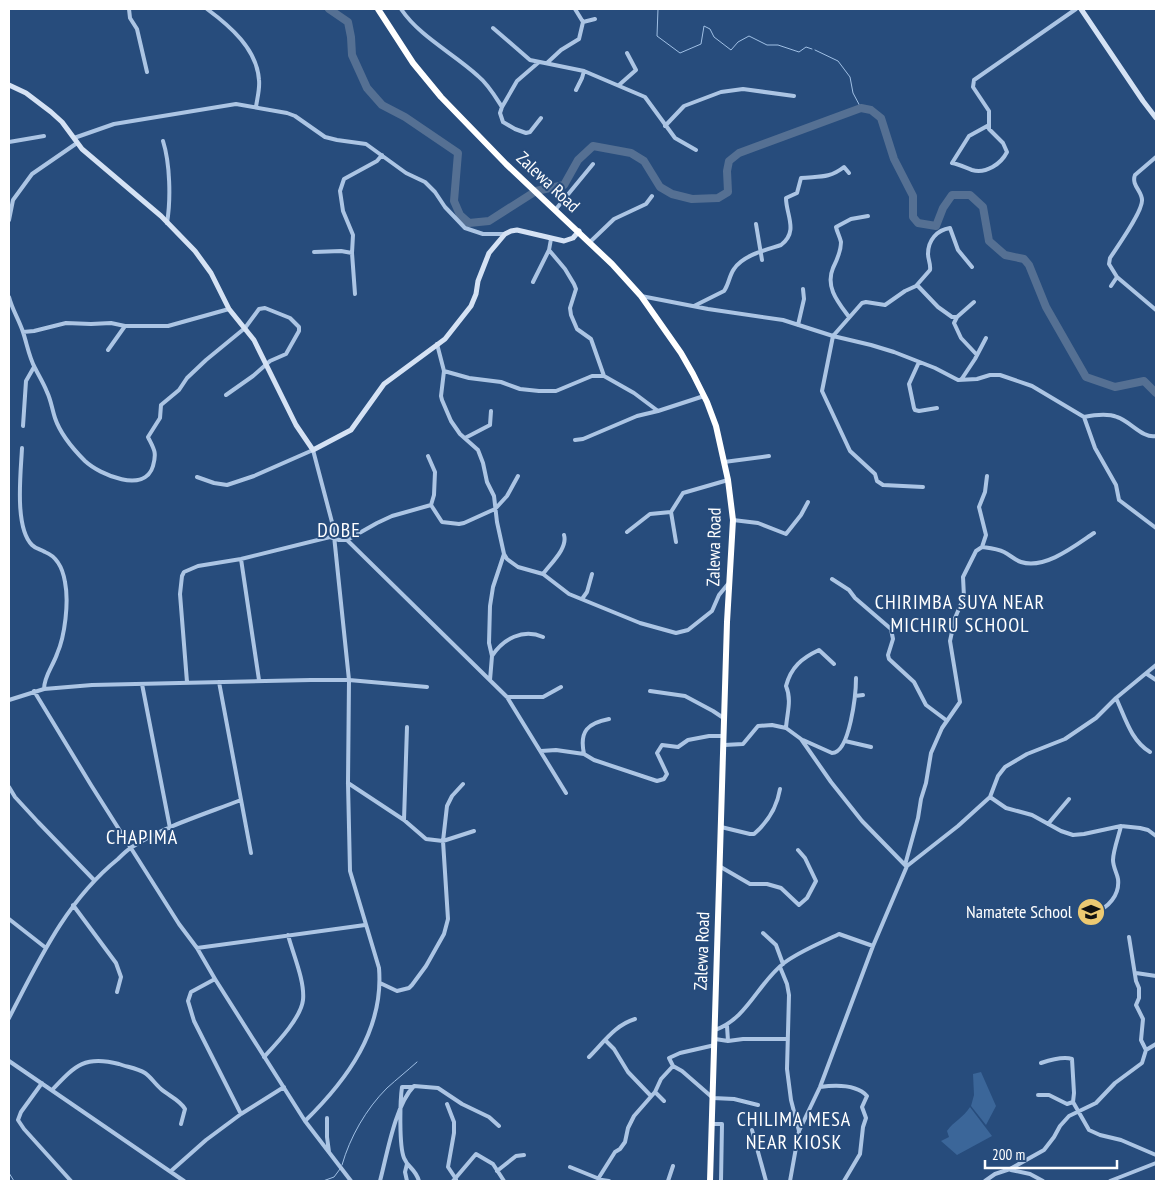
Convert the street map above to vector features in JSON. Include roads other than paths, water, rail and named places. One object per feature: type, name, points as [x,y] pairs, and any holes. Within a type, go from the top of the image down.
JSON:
[{"type":"highway","name":"Zalewa Road","points":[[378,9],[413,63],[441,97],[506,164],[579,231],[641,296],[681,353],[704,396],[716,426],[728,480],[733,520],[719,866],[710,1181]]},
{"type":"street","points":[[129,9],[129,17],[138,34],[147,72]]},
{"type":"street","points":[[207,9],[228,26],[244,43],[252,56],[259,80],[256,108]]},
{"type":"street","points":[[401,9],[408,20],[478,76],[487,85],[502,107]]},
{"type":"street","points":[[547,63],[561,50],[580,39],[583,22],[575,9]]},
{"type":"street","points":[[989,125],[969,136],[952,163],[976,171],[988,169],[1003,159],[1007,152],[1006,147],[991,132],[989,111],[973,87],[974,80],[1076,9]]},
{"type":"street","points":[[1081,9],[1156,118]]},
{"type":"street","points":[[583,22],[595,19]]},
{"type":"street","points":[[493,28],[530,60],[584,71],[645,98],[675,138],[696,150]]},
{"type":"street","points":[[619,85],[636,71],[627,53]]},
{"type":"street","points":[[539,62],[517,81],[502,107],[501,118],[503,122],[526,133],[530,132],[541,118]]},
{"type":"street","points":[[576,90],[584,71]]},
{"type":"street","points":[[9,85],[26,93],[62,122],[75,140],[107,171],[167,222],[203,262],[211,273],[229,309],[254,340],[296,425],[313,450],[334,538],[349,680],[348,784],[350,871],[379,968],[380,983],[375,1012],[362,1050],[341,1081],[305,1121]]},
{"type":"street","points":[[665,126],[684,106],[721,92],[743,89],[794,96]]},
{"type":"street","points":[[9,220],[13,200],[32,174],[75,140],[114,124],[236,104],[295,116],[325,137],[366,144],[406,173],[431,186],[444,207],[465,228],[483,234],[504,234],[517,230],[564,241],[573,238],[579,231]]},
{"type":"street","points":[[9,142],[44,136]]},
{"type":"street","points":[[164,141],[168,162],[170,204],[167,222]]},
{"type":"street","points":[[355,294],[352,253],[353,235],[343,211],[340,191],[344,179],[377,161],[382,155]]},
{"type":"street","points":[[1156,157],[1133,178],[1142,202],[1140,209],[1109,261],[1117,277],[1156,310]]},
{"type":"street","points":[[556,209],[593,164]]},
{"type":"street","points":[[694,306],[724,291],[737,264],[760,252],[781,245],[788,236],[791,220],[786,198],[797,194],[800,179],[833,175],[844,167],[849,173]]},
{"type":"street","points":[[590,242],[614,219],[646,204],[652,196]]},
{"type":"street","points":[[849,317],[840,305],[830,282],[840,244],[836,227],[851,219],[868,216]]},
{"type":"street","points":[[756,224],[762,260]]},
{"type":"street","points":[[923,487],[883,485],[878,481],[875,474],[850,451],[822,391],[833,336],[862,303],[885,305],[905,290],[917,285],[930,270],[928,254],[932,239],[937,233],[948,228],[951,230],[958,250],[972,267]]},
{"type":"street","points":[[197,477],[227,485],[247,479],[313,450],[350,430],[384,384],[445,339],[471,306],[489,253],[504,234]]},
{"type":"street","points":[[533,282],[548,250],[551,238]]},
{"type":"street","points":[[548,250],[565,269],[574,284],[576,289],[570,308],[571,315],[577,329],[592,339],[604,376]]},
{"type":"street","points":[[314,252],[341,251],[352,253]]},
{"type":"street","points":[[1111,286],[1117,277]]},
{"type":"street","points":[[917,285],[948,315],[957,317]]},
{"type":"street","points":[[798,325],[804,299],[803,289]]},
{"type":"street","points":[[641,296],[776,318],[833,336],[870,345],[935,368],[961,380],[1000,375],[1038,389],[1084,417],[1095,448],[1116,484],[1119,500],[1156,528]]},
{"type":"street","points":[[9,297],[34,367],[48,393],[55,420],[81,457],[108,475],[131,480],[143,480],[149,474],[154,464],[154,447],[148,437],[161,416],[161,405],[179,390],[187,378],[206,360],[245,328],[259,309],[263,307],[290,318],[299,328],[297,336],[286,354],[266,363],[253,376],[226,395]]},
{"type":"street","points":[[974,302],[957,317],[954,323],[960,338],[977,355]]},
{"type":"street","points":[[23,332],[66,323],[168,326],[229,309]]},
{"type":"street","points":[[108,350],[126,326]]},
{"type":"street","points":[[961,380],[986,338]]},
{"type":"street","points":[[437,344],[444,371],[442,400],[451,421],[460,434],[478,450],[487,482],[493,492],[504,554],[507,559],[518,566],[544,574],[564,592],[640,623],[676,633],[688,630],[712,611],[719,595],[729,582]]},
{"type":"street","points":[[919,362],[909,384],[914,408],[919,411],[937,408]]},
{"type":"street","points":[[23,426],[26,381],[34,367]]},
{"type":"street","points":[[444,371],[469,378],[501,382],[539,391],[556,391],[592,376],[604,376],[634,393],[658,412]]},
{"type":"street","points":[[575,440],[583,439],[637,416],[658,412],[704,396]]},
{"type":"street","points":[[465,438],[490,425],[491,410]]},
{"type":"street","points":[[1084,417],[1098,415],[1118,417],[1149,436],[1156,436]]},
{"type":"street","points":[[22,448],[20,504],[23,526],[31,544],[51,554],[56,559],[63,574],[67,595],[66,619],[58,652],[44,681],[44,689]]},
{"type":"street","points":[[428,456],[435,472],[434,495],[431,505],[442,522],[459,524],[495,509],[507,496],[518,476]]},
{"type":"street","points":[[724,462],[769,456]]},
{"type":"street","points":[[790,1181],[800,1131],[820,1087],[873,946],[906,866],[918,818],[920,799],[926,783],[930,756],[946,720],[960,702],[950,647],[950,634],[964,597],[963,577],[976,551],[982,547],[986,531],[979,507],[985,492],[988,476]]},
{"type":"street","points":[[676,542],[671,512],[683,494],[728,480]]},
{"type":"street","points":[[733,520],[758,523],[779,533],[786,534],[801,515],[808,502]]},
{"type":"street","points":[[187,682],[180,607],[182,576],[191,568],[241,559],[330,536],[339,540],[347,540],[384,520],[431,505]]},
{"type":"street","points":[[627,532],[650,514],[671,512]]},
{"type":"street","points":[[982,547],[1003,551],[1023,563],[1040,562],[1070,549],[1094,533]]},
{"type":"street","points":[[544,574],[563,548],[566,541],[564,535]]},
{"type":"street","points":[[347,540],[507,697],[566,793]]},
{"type":"street","points":[[490,680],[492,656],[489,643],[490,606],[493,587],[504,554]]},
{"type":"street","points":[[241,559],[259,680]]},
{"type":"street","points":[[582,599],[587,592],[592,574]]},
{"type":"street","points":[[832,579],[849,590],[855,598],[891,629],[893,638],[888,655],[889,659],[914,682],[926,705],[946,720]]},
{"type":"street","points":[[492,656],[503,642],[510,638],[527,633],[543,636]]},
{"type":"street","points":[[786,728],[790,695],[786,686],[794,667],[819,650],[834,664]]},
{"type":"street","points":[[906,866],[958,826],[990,797],[998,776],[1005,767],[1027,754],[1065,739],[1096,718],[1116,698],[1156,665]]},
{"type":"street","points":[[1147,674],[1156,680]]},
{"type":"street","points":[[801,740],[832,753],[842,749],[855,696],[856,678]]},
{"type":"street","points":[[9,700],[44,689],[187,682],[349,680],[427,687]]},
{"type":"street","points":[[219,682],[251,854]]},
{"type":"street","points":[[142,684],[170,828]]},
{"type":"street","points":[[507,697],[543,697],[561,687]]},
{"type":"street","points":[[34,691],[131,848],[179,924],[197,948],[305,1121],[351,1181]]},
{"type":"street","points":[[650,691],[685,696],[725,719]]},
{"type":"street","points":[[855,696],[863,695]]},
{"type":"street","points":[[1116,698],[1135,738],[1142,748],[1150,752]]},
{"type":"street","points":[[584,754],[583,735],[586,729],[596,721],[609,719]]},
{"type":"street","points":[[724,745],[744,744],[758,726],[772,724],[786,728],[801,740],[862,821],[906,866]]},
{"type":"street","points":[[404,820],[407,727]]},
{"type":"street","points":[[541,750],[584,754],[594,760],[655,781],[664,779],[667,774],[657,753],[662,746],[678,747],[688,740],[724,736]]},
{"type":"street","points":[[845,741],[871,747]]},
{"type":"street","points":[[348,784],[404,820],[426,839],[443,841],[474,831]]},
{"type":"street","points":[[380,983],[397,992],[409,988],[426,966],[444,934],[448,919],[443,841],[447,806],[452,796],[463,784]]},
{"type":"street","points":[[9,787],[15,797],[94,880]]},
{"type":"street","points":[[721,827],[754,834],[770,816],[778,800],[780,790]]},
{"type":"street","points":[[990,797],[1006,808],[1032,814],[1063,832],[1073,835],[1121,826],[1148,830],[1156,836]]},
{"type":"street","points":[[1048,824],[1069,799]]},
{"type":"street","points":[[9,1018],[46,948],[73,905],[94,880],[131,848],[170,828],[241,800]]},
{"type":"street","points":[[1095,912],[1107,906],[1116,894],[1118,881],[1114,856],[1121,826]]},
{"type":"street","points":[[719,866],[750,884],[767,884],[781,888],[799,904],[807,898],[816,881],[805,858],[798,850]]},
{"type":"street","points":[[73,905],[116,963],[121,977],[117,992]]},
{"type":"street","points":[[9,919],[46,948]]},
{"type":"street","points":[[197,948],[365,925]]},
{"type":"street","points":[[763,932],[776,945],[787,984],[789,995],[788,1069],[791,1100],[800,1131]]},
{"type":"street","points":[[715,1030],[727,1026],[739,1015],[761,987],[782,965],[839,934],[873,946]]},
{"type":"street","points":[[264,1057],[297,1017],[303,1000],[301,983],[288,935]]},
{"type":"street","points":[[1129,937],[1136,981],[1140,988],[1140,995],[1136,1005],[1143,1019],[1141,1043],[1146,1050]]},
{"type":"street","points":[[1136,973],[1156,976]]},
{"type":"street","points":[[215,979],[191,992],[188,1001],[194,1021],[241,1114]]},
{"type":"street","points":[[589,1057],[617,1028],[635,1018]]},
{"type":"street","points":[[727,1026],[728,1041]]},
{"type":"street","points":[[758,1105],[734,1099],[713,1098],[682,1071],[673,1066],[669,1058],[715,1042],[752,1038],[788,1039]]},
{"type":"street","points":[[605,1040],[614,1049],[628,1072],[651,1096]]},
{"type":"street","points":[[985,1181],[995,1174],[1010,1170],[1044,1150],[1069,1116],[1096,1103],[1115,1083],[1139,1065],[1144,1059],[1146,1050],[1156,1044]]},
{"type":"street","points":[[1042,1063],[1067,1058],[1072,1060],[1073,1102],[1075,1108],[1079,1110],[1086,1127],[1094,1133],[1121,1140],[1156,1155]]},
{"type":"street","points":[[52,1090],[78,1065],[94,1060],[104,1060],[138,1069],[147,1074],[161,1089],[183,1104],[185,1109],[181,1124]]},
{"type":"street","points":[[9,1061],[184,1181]]},
{"type":"street","points":[[598,1179],[615,1152],[625,1142],[628,1128],[634,1116],[655,1092],[661,1079],[673,1066]]},
{"type":"street","points":[[42,1083],[21,1112],[18,1120],[72,1181]]},
{"type":"street","points":[[820,1087],[843,1085],[862,1091],[867,1096],[862,1106],[866,1118],[860,1154],[844,1181]]},
{"type":"street","points":[[419,1181],[415,1170],[407,1164],[402,1152],[400,1111],[402,1086],[436,1087],[462,1104],[489,1117],[499,1126]]},
{"type":"street","points":[[171,1171],[206,1140],[241,1114],[284,1087]]},
{"type":"street","points":[[380,1181],[396,1120],[412,1087]]},
{"type":"street","points":[[655,1092],[664,1102]]},
{"type":"street","points":[[1038,1095],[1049,1095],[1067,1104],[1073,1102]]},
{"type":"street","points":[[447,1104],[454,1122],[448,1167],[456,1179],[462,1181]]},
{"type":"street","points":[[327,1118],[329,1154]]},
{"type":"street","points":[[712,1124],[722,1124],[721,1181]]},
{"type":"street","points":[[752,1130],[766,1181]]},
{"type":"street","points":[[456,1179],[476,1154],[493,1164],[504,1181]]},
{"type":"street","points":[[498,1171],[516,1156],[524,1155]]},
{"type":"street","points":[[1110,1181],[1156,1163]]},
{"type":"street","points":[[407,1164],[405,1172],[408,1178],[407,1181]]},
{"type":"street","points":[[668,1181],[673,1166]]},
{"type":"street","points":[[570,1167],[598,1179],[610,1181]]},
{"type":"street","points":[[1010,1170],[1030,1174],[1043,1181]]},
{"type":"waterway","points":[[329,9],[348,22],[352,55],[367,88],[382,105],[405,117],[458,153],[454,201],[460,215],[469,223],[489,221],[536,191],[564,185],[578,160],[593,146],[631,153],[644,161],[660,187],[672,194],[692,199],[718,198],[728,192],[727,171],[729,161],[739,153],[861,108],[871,110],[881,118],[894,159],[913,196],[913,217],[918,223],[936,226],[943,208],[952,195],[970,195],[983,207],[989,241],[1005,255],[1024,259],[1029,265],[1046,307],[1086,377],[1115,387],[1144,381],[1156,393]]},
{"type":"waterway","points":[[658,9],[657,36],[680,53],[701,44],[704,26],[710,29],[714,37],[731,50],[738,42],[749,36],[767,45],[778,45],[799,52],[806,47],[812,49]]},
{"type":"waterway","points":[[815,50],[838,61],[850,77],[853,93],[861,108]]},
{"type":"waterway","points":[[342,1165],[354,1134],[372,1105],[387,1088],[417,1062]]},
{"type":"waterway","points":[[323,1181],[334,1177],[340,1169]]},
{"type":"waterway","points":[[9,1173],[14,1181]]},
{"type":"place","name":"Namatete School","points":[[1091,912]]},
{"type":"district","name":"DOBE","points":[[339,530]]},
{"type":"district","name":"CHIRIMBA SUYA NEAR MICHIRU SCHOOL","points":[[960,614]]},
{"type":"district","name":"CHAPIMA","points":[[142,837]]},
{"type":"district","name":"CHILIMA MESA NEAR KIOSK","points":[[794,1130]]}]
